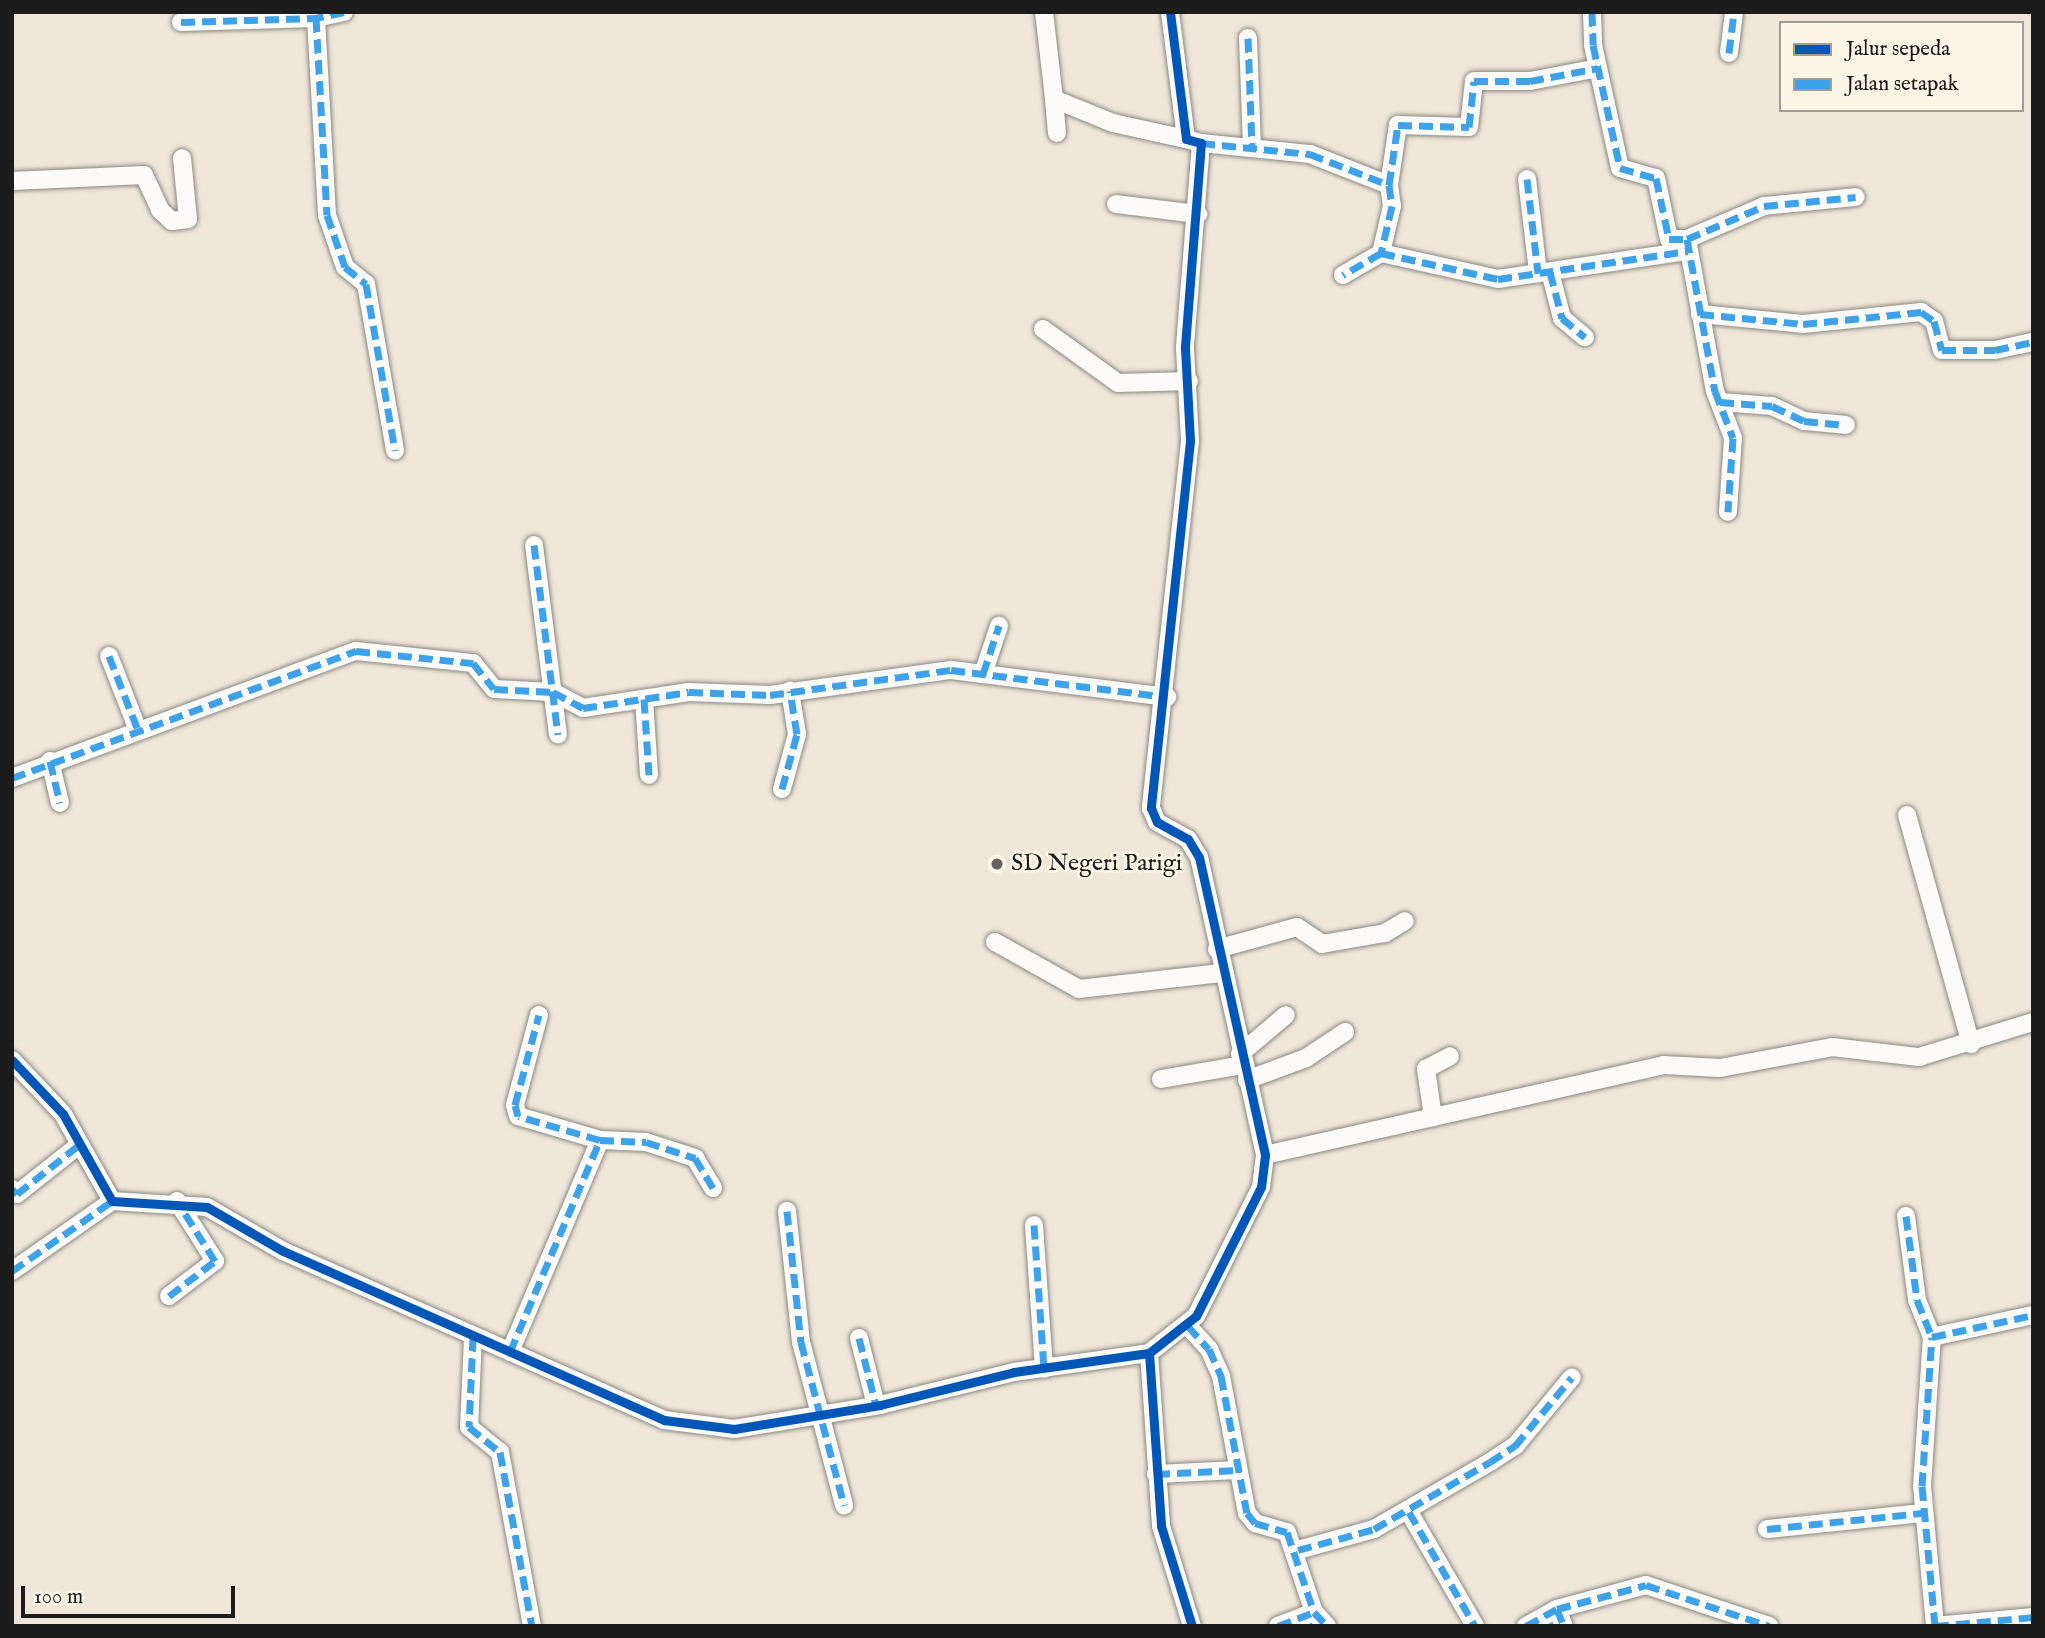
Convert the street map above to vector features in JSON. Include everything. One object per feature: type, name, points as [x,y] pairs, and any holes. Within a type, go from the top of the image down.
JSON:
[{"type":"street","points":[[181,22],[316,18],[344,12]]},
{"type":"street","points":[[1044,12],[1057,133]]},
{"type":"street","points":[[12,1271],[112,1201],[177,1201],[207,1207],[283,1251],[460,1325],[473,1337],[640,1412],[705,1430],[820,1415],[1045,1369],[1149,1353],[1188,1326],[1261,1187],[1265,1155],[1221,973],[1199,857],[1188,839],[1157,822],[1151,808],[1167,697],[1190,441],[1189,381],[1185,348],[1198,214],[1194,141],[1170,12]]},
{"type":"street","points":[[1592,12],[1598,68],[1619,168],[1656,178],[1669,239],[1687,245]]},
{"type":"street","points":[[1729,54],[1734,12]]},
{"type":"street","points":[[316,18],[327,215],[345,267],[366,284],[395,451]]},
{"type":"street","points":[[1248,38],[1252,147]]},
{"type":"street","points":[[1381,253],[1392,206],[1389,185],[1398,125],[1469,127],[1474,81],[1530,81],[1598,68]]},
{"type":"street","points":[[1054,99],[1113,123],[1194,141],[1325,158],[1389,185]]},
{"type":"street","points":[[12,181],[144,175],[160,210],[172,221],[188,219],[181,158]]},
{"type":"street","points":[[1527,179],[1544,273],[1562,318],[1585,337]]},
{"type":"street","points":[[1343,275],[1381,253],[1476,278],[1544,273],[1687,245],[1764,206],[1856,197]]},
{"type":"street","points":[[1116,204],[1198,214]]},
{"type":"street","points":[[1687,245],[1720,402],[1735,450],[1728,512]]},
{"type":"street","points":[[1700,314],[1803,324],[1921,312],[1934,321],[1942,350],[1995,350],[2033,342]]},
{"type":"street","points":[[1043,329],[1118,383],[1189,381]]},
{"type":"street","points":[[1720,402],[1772,406],[1804,421],[1846,425]]},
{"type":"street","points":[[534,545],[558,734]]},
{"type":"street","points":[[983,674],[999,626]]},
{"type":"street","points":[[12,778],[50,761],[138,730],[230,702],[356,650],[473,663],[494,689],[553,692],[576,707],[644,699],[790,691],[903,681],[942,670],[1167,697]]},
{"type":"street","points":[[109,656],[138,730]]},
{"type":"street","points":[[782,789],[797,734],[790,691]]},
{"type":"street","points":[[644,699],[649,775]]},
{"type":"street","points":[[50,761],[60,803]]},
{"type":"street","points":[[1907,815],[1971,1044]]},
{"type":"street","points":[[1217,949],[1297,927],[1322,944],[1385,933],[1405,921]]},
{"type":"street","points":[[995,942],[1079,989],[1221,973]]},
{"type":"street","points":[[539,1014],[515,1105],[518,1116],[600,1140],[646,1142],[695,1158],[713,1188]]},
{"type":"street","points":[[1244,1067],[1286,1015]]},
{"type":"street","points":[[1265,1155],[1664,1065],[1720,1068],[1832,1047],[1903,1059],[1971,1044],[2033,1022]]},
{"type":"street","points":[[1161,1079],[1306,1058],[1345,1032]]},
{"type":"street","points":[[1433,1116],[1426,1069],[1450,1056]]},
{"type":"street","points":[[12,1060],[58,1107],[112,1201]]},
{"type":"street","points":[[510,1352],[600,1140]]},
{"type":"street","points":[[12,1189],[17,1194],[79,1145]]},
{"type":"street","points":[[169,1296],[215,1261],[177,1201]]},
{"type":"street","points":[[787,1211],[800,1334],[844,1505]]},
{"type":"street","points":[[1906,1216],[1917,1300],[1932,1336],[1923,1513],[1935,1626],[2033,1618]]},
{"type":"street","points":[[1034,1226],[1045,1369]]},
{"type":"street","points":[[1932,1336],[2033,1315]]},
{"type":"street","points":[[1188,1326],[1221,1376],[1238,1470],[1251,1520],[1287,1532],[1298,1550],[1314,1612],[1327,1626]]},
{"type":"street","points":[[473,1337],[469,1427],[500,1452],[532,1626]]},
{"type":"street","points":[[859,1338],[876,1405]]},
{"type":"street","points":[[1149,1353],[1156,1474],[1164,1545],[1192,1626]]},
{"type":"street","points":[[1298,1550],[1345,1540],[1409,1512],[1515,1446],[1572,1377]]},
{"type":"street","points":[[1156,1474],[1238,1470]]},
{"type":"street","points":[[1409,1512],[1475,1626]]},
{"type":"street","points":[[1767,1529],[1923,1513]]},
{"type":"street","points":[[1526,1626],[1557,1609],[1646,1585],[1769,1626]]},
{"type":"street","points":[[1557,1609],[1564,1626]]},
{"type":"street","points":[[1278,1626],[1314,1612]]},
{"type":"marked path","points":[[344,12],[316,18],[327,215],[345,267],[366,284],[395,451]]},
{"type":"marked path","points":[[1592,12],[1593,45],[1620,168],[1656,178],[1669,239],[1687,239],[1715,391],[1733,438],[1728,512]]},
{"type":"marked path","points":[[1729,53],[1734,12]]},
{"type":"marked path","points":[[181,22],[316,18]]},
{"type":"marked path","points":[[1248,38],[1252,147]]},
{"type":"marked path","points":[[1389,185],[1398,125],[1469,127],[1474,81],[1530,81],[1598,68]]},
{"type":"marked path","points":[[1201,143],[1310,154],[1389,185],[1392,206],[1381,253],[1343,275]]},
{"type":"marked path","points":[[1527,179],[1538,273]]},
{"type":"marked path","points":[[1687,239],[1764,206],[1856,197]]},
{"type":"marked path","points":[[1381,253],[1498,279],[1688,251]]},
{"type":"marked path","points":[[1550,272],[1562,318],[1585,337]]},
{"type":"marked path","points":[[1700,314],[1803,324],[1921,312],[1934,321],[1942,350],[1995,350],[2033,342]]},
{"type":"marked path","points":[[1720,402],[1772,406],[1804,421],[1846,425]]},
{"type":"marked path","points":[[534,545],[558,734]]},
{"type":"marked path","points":[[983,674],[999,626]]},
{"type":"marked path","points":[[12,778],[356,651],[473,663],[494,689],[553,692],[583,708],[689,692],[770,695],[951,670],[1167,697]]},
{"type":"marked path","points":[[109,656],[138,730]]},
{"type":"marked path","points":[[782,789],[797,734],[790,691]]},
{"type":"marked path","points":[[644,699],[649,775]]},
{"type":"marked path","points":[[50,761],[60,803]]},
{"type":"marked path","points":[[510,1352],[600,1140],[518,1116],[515,1105],[539,1015]]},
{"type":"marked path","points":[[600,1140],[646,1142],[695,1158],[713,1188]]},
{"type":"marked path","points":[[12,1189],[17,1194],[79,1145]]},
{"type":"marked path","points":[[12,1271],[112,1201]]},
{"type":"marked path","points":[[169,1296],[215,1261],[179,1204]]},
{"type":"marked path","points":[[787,1211],[801,1342],[844,1505]]},
{"type":"marked path","points":[[1906,1216],[1917,1300],[1932,1337]]},
{"type":"marked path","points":[[1034,1225],[1044,1369]]},
{"type":"marked path","points":[[1935,1626],[1922,1486],[1932,1337],[2033,1315]]},
{"type":"marked path","points":[[1188,1326],[1209,1349],[1221,1376],[1247,1513],[1255,1523],[1287,1532],[1314,1612]]},
{"type":"marked path","points":[[473,1337],[469,1427],[500,1452],[532,1626]]},
{"type":"marked path","points":[[859,1338],[876,1405]]},
{"type":"marked path","points":[[1298,1550],[1374,1529],[1490,1462],[1515,1446],[1572,1377]]},
{"type":"marked path","points":[[1156,1474],[1238,1470]]},
{"type":"marked path","points":[[1409,1512],[1475,1626]]},
{"type":"marked path","points":[[1767,1529],[1923,1513]]},
{"type":"marked path","points":[[1557,1609],[1646,1585],[1769,1626]]},
{"type":"marked path","points":[[1526,1626],[1557,1609],[1564,1626]]},
{"type":"marked path","points":[[1278,1626],[1314,1612],[1327,1626]]},
{"type":"marked path","points":[[1935,1626],[2033,1617]]},
{"type":"cycle path","points":[[1170,12],[1186,139],[1201,143],[1185,348],[1190,441],[1151,808],[1157,822],[1188,839],[1199,857],[1265,1155],[1261,1187],[1196,1316],[1149,1353],[1161,1526],[1192,1626]]},
{"type":"cycle path","points":[[12,1060],[63,1114],[112,1201],[207,1207],[283,1251],[664,1420],[734,1429],[880,1405],[1014,1372],[1149,1353]]},
{"type":"place","name":"SD Negeri Parigi","points":[[997,864]]}]
